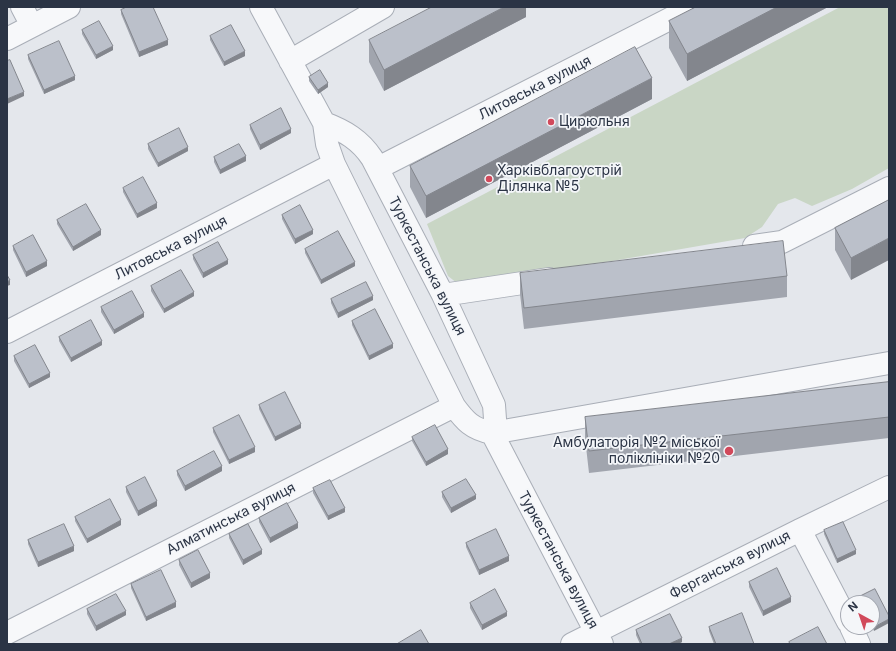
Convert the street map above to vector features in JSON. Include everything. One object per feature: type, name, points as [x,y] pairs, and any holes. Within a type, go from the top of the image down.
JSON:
[{"type":"street","points":[[22,7],[32,26]]},
{"type":"street","points":[[7,40],[70,7]]},
{"type":"street","points":[[261,7],[324,123],[327,144],[334,164],[454,406],[463,419],[481,431],[492,433],[889,363]]},
{"type":"street","points":[[290,61],[384,7]]},
{"type":"street","name":"Литовська вулиця","points":[[378,168],[693,7]]},
{"type":"street","name":"Туркестанська вулиця","points":[[324,123],[345,132],[356,140],[366,149],[378,168],[443,295],[494,405],[495,419],[492,433],[599,638]]},
{"type":"street","name":"Литовська вулиця","points":[[7,332],[334,164]]},
{"type":"street","points":[[735,249],[782,242],[889,188]]},
{"type":"street","points":[[443,295],[569,275]]},
{"type":"street","name":"Алматинська вулиця","points":[[7,633],[454,406]]},
{"type":"street","name":"Ферганська вулиця","points":[[572,644],[599,638],[800,530],[889,487]]},
{"type":"street","points":[[800,530],[840,607]]},
{"type":"green space","points":[[840,7],[889,7],[889,168],[852,189],[812,206],[795,198],[778,204],[762,227],[745,238],[462,287],[448,276],[427,224]]},
{"type":"building","points":[[127,7],[153,7],[168,40],[139,52],[121,10]]},
{"type":"building","points":[[432,7],[504,7],[384,70],[369,40]]},
{"type":"building","points":[[696,7],[777,7],[687,54],[669,21]]},
{"type":"building","points":[[99,21],[113,46],[96,55],[82,30]]},
{"type":"building","points":[[231,25],[245,51],[224,62],[210,36]]},
{"type":"building","points":[[59,41],[75,76],[44,90],[28,55]]},
{"type":"building","points":[[635,47],[652,78],[426,196],[410,166]]},
{"type":"building","points":[[10,60],[24,92],[7,99],[7,61]]},
{"type":"building","points":[[320,70],[328,83],[318,90],[309,77]]},
{"type":"building","points":[[281,108],[291,129],[260,145],[250,125]]},
{"type":"building","points":[[179,128],[188,147],[158,163],[148,144]]},
{"type":"building","points":[[239,144],[246,156],[220,170],[214,157]]},
{"type":"building","points":[[143,177],[157,203],[137,214],[123,188]]},
{"type":"building","points":[[889,200],[889,238],[851,258],[835,228]]},
{"type":"building","points":[[86,204],[101,230],[73,247],[57,220]]},
{"type":"building","points":[[300,205],[313,230],[295,239],[282,215]]},
{"type":"building","points":[[338,231],[355,262],[321,280],[305,249]]},
{"type":"building","points":[[33,235],[47,261],[26,272],[13,246]]},
{"type":"building","points":[[783,241],[787,276],[524,308],[520,273]]},
{"type":"building","points":[[218,242],[228,260],[203,273],[193,255]]},
{"type":"building","points":[[181,270],[194,292],[164,309],[151,286]]},
{"type":"building","points":[[7,275],[10,280],[7,282]]},
{"type":"building","points":[[366,282],[373,296],[338,313],[331,299]]},
{"type":"building","points":[[132,291],[144,313],[114,330],[101,307]]},
{"type":"building","points":[[375,309],[393,344],[369,356],[352,321]]},
{"type":"building","points":[[91,320],[102,341],[71,358],[59,337]]},
{"type":"building","points":[[35,345],[50,373],[29,384],[14,356]]},
{"type":"building","points":[[889,382],[889,417],[589,451],[585,417]]},
{"type":"building","points":[[285,392],[301,424],[275,437],[259,405]]},
{"type":"building","points":[[239,415],[255,447],[229,460],[213,428]]},
{"type":"building","points":[[435,425],[448,449],[426,462],[412,437]]},
{"type":"building","points":[[214,451],[222,466],[185,486],[177,471]]},
{"type":"building","points":[[145,477],[157,501],[138,511],[126,487]]},
{"type":"building","points":[[466,479],[476,495],[451,508],[442,492]]},
{"type":"building","points":[[330,480],[345,508],[328,516],[313,488]]},
{"type":"building","points":[[110,499],[121,520],[87,539],[75,517]]},
{"type":"building","points":[[287,503],[298,523],[270,538],[259,518]]},
{"type":"building","points":[[843,522],[856,550],[837,559],[824,530]]},
{"type":"building","points":[[64,524],[74,546],[38,562],[28,540]]},
{"type":"building","points":[[248,524],[262,550],[243,560],[229,534]]},
{"type":"building","points":[[496,529],[509,556],[479,570],[466,543]]},
{"type":"building","points":[[198,550],[210,573],[191,583],[179,560]]},
{"type":"building","points":[[777,568],[791,597],[763,611],[749,582]]},
{"type":"building","points":[[161,570],[176,602],[146,617],[131,584]]},
{"type":"building","points":[[495,589],[507,612],[482,625],[470,603]]},
{"type":"building","points":[[875,589],[878,595],[863,595]]},
{"type":"building","points":[[116,594],[126,611],[96,626],[87,609]]},
{"type":"building","points":[[880,599],[889,616],[889,619],[880,624]]},
{"type":"building","points":[[742,613],[754,644],[716,644],[709,627]]},
{"type":"building","points":[[670,614],[682,638],[669,644],[642,644],[636,630]]},
{"type":"building","points":[[818,627],[827,644],[790,644],[789,642]]},
{"type":"building","points":[[421,630],[429,644],[397,644]]},
{"type":"place","name":"Цирюльня","points":[[551,122]]},
{"type":"place","name":"Харківблагоустрій Ділянка №5","points":[[489,179]]},
{"type":"place","name":"Амбулаторія №2 міської поліклініки №20","points":[[729,451]]}]
